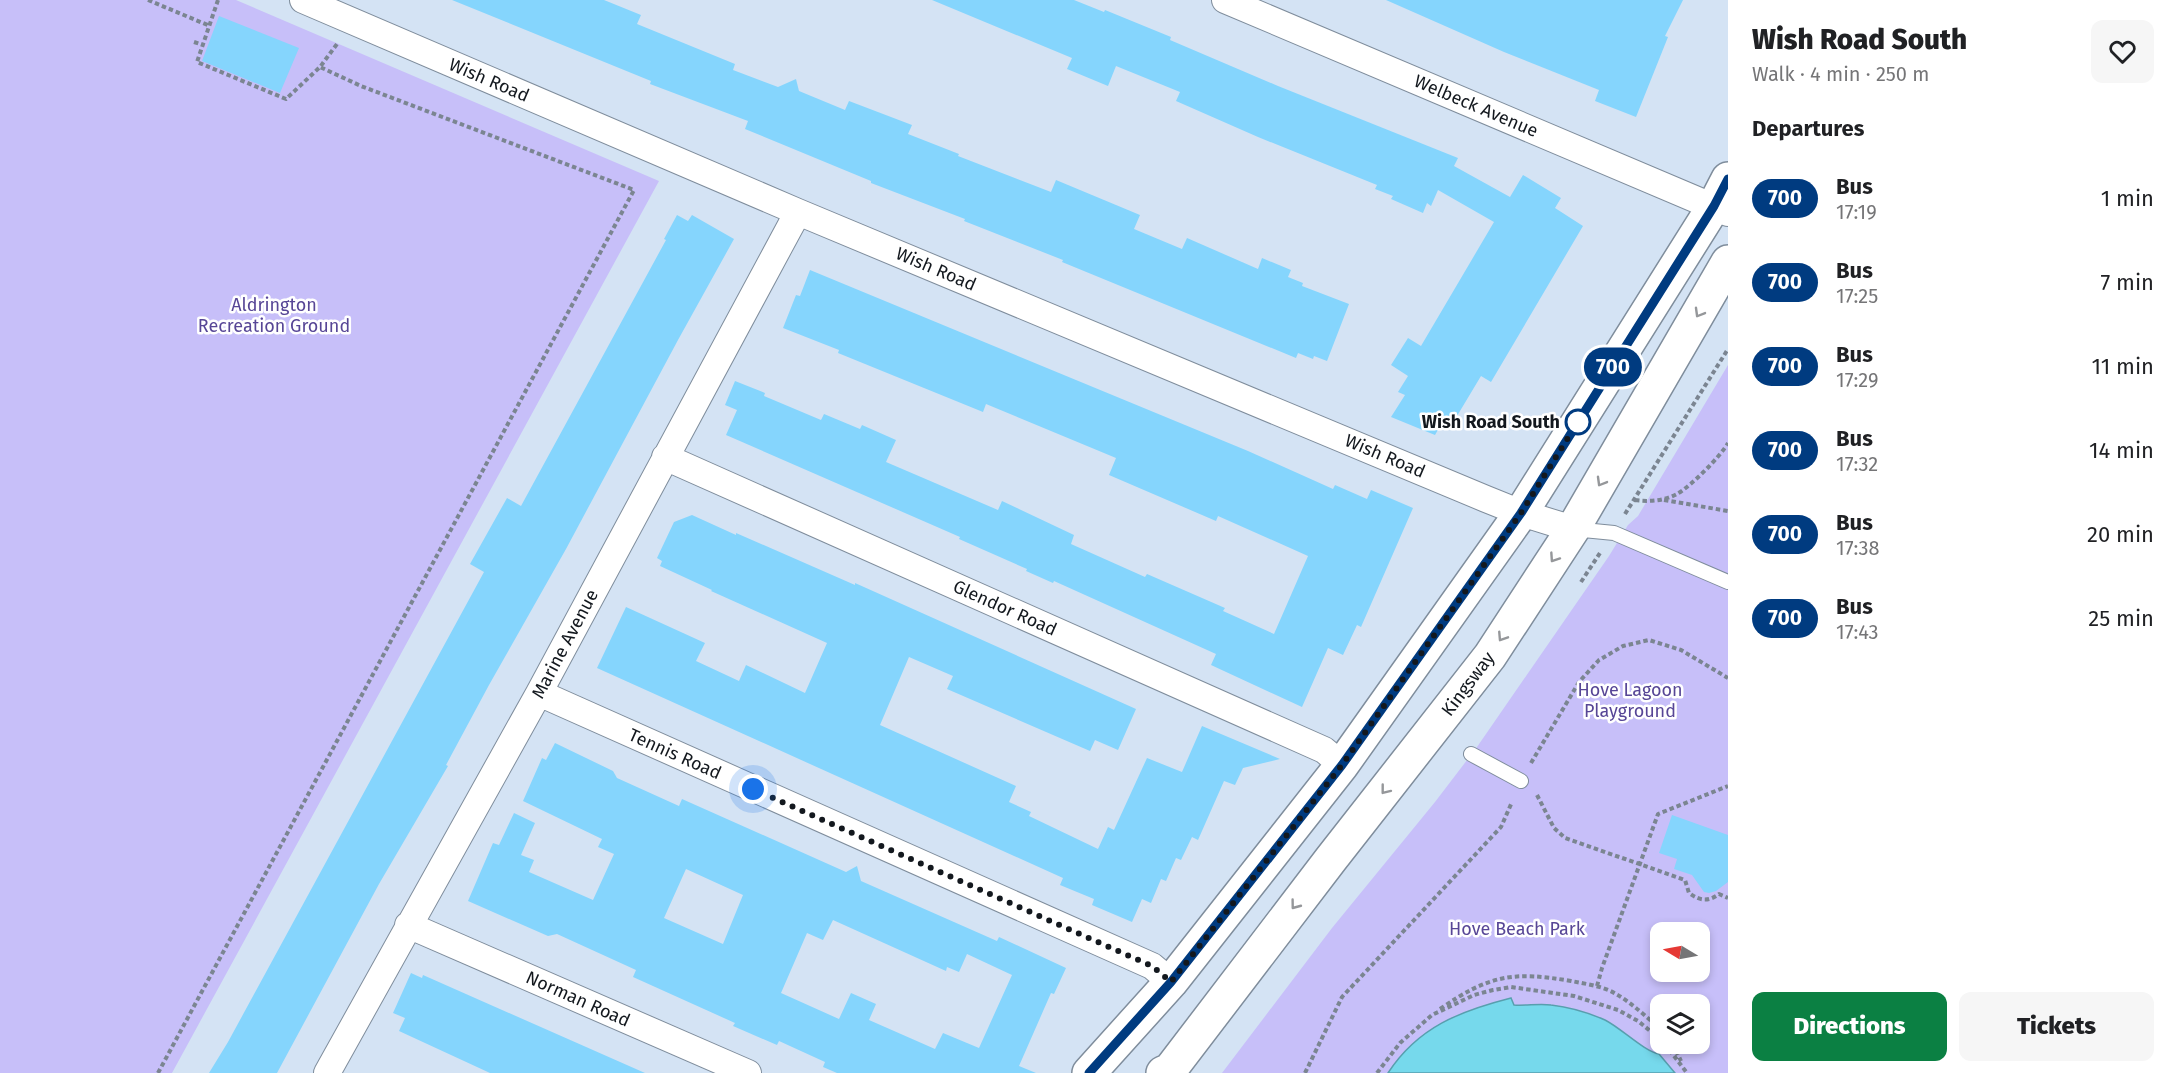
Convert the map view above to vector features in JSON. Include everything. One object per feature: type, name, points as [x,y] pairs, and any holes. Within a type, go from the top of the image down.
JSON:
[{"type":"main road","points":[[1089,1073],[1171,982],[1342,765],[1521,513],[1723,199]]},
{"type":"main road","name":"Kingsway","points":[[1168,1072],[1490,656],[1573,529],[1728,262]]},
{"type":"street","name":"Wish Road","points":[[303,0],[798,212],[1521,513],[1573,529]]},
{"type":"street","name":"Welbeck Avenue","points":[[1225,0],[1723,199]]},
{"type":"street","name":"Marine Avenue","points":[[327,1073],[539,693],[798,212]]},
{"type":"street","name":"Glendor Road","points":[[665,458],[1324,750],[1342,765]]},
{"type":"street","name":"Tennis Road","points":[[539,693],[1152,966],[1171,982]]},
{"type":"street","name":"Norman Road","points":[[408,925],[748,1073]]},
{"type":"lane","points":[[1573,529],[1614,533],[1728,582]]},
{"type":"lane","points":[[1471,754],[1523,777]]},
{"type":"path","points":[[148,0],[210,26]]},
{"type":"path","points":[[158,1073],[634,190],[361,86],[320,67],[286,99],[197,62],[218,0]]},
{"type":"path","points":[[194,42],[203,45]]},
{"type":"path","points":[[1623,518],[1728,349]]},
{"type":"path","points":[[1635,500],[1646,502],[1663,500],[1678,494],[1722,453],[1728,443]]},
{"type":"path","points":[[1663,500],[1728,511]]},
{"type":"path","points":[[1305,1073],[1342,997],[1501,827],[1523,777],[1579,682],[1599,660],[1623,646],[1649,640],[1681,650],[1728,678]]},
{"type":"path","points":[[1523,777],[1554,828],[1565,838],[1685,880],[1689,893],[1695,898],[1711,900],[1719,894],[1728,898]]},
{"type":"path","points":[[1597,986],[1658,814],[1728,786]]},
{"type":"path","points":[[1377,1073],[1400,1043],[1432,1015],[1458,997],[1488,982],[1506,977],[1546,977],[1597,986],[1615,993],[1650,1020]]},
{"type":"path","points":[[1432,1015],[1474,995],[1512,987],[1574,996],[1618,1010],[1650,1031]]},
{"type":"path","points":[[1673,1054],[1684,1067]]},
{"type":"path","points":[[1678,1054],[1687,1073]]},
{"type":"green space","name":"Aldrington Recreation Ground","points":[[0,0],[236,0],[659,181],[172,1073],[0,1073]]},
{"type":"green space","name":"Hove Beach Park","points":[[1728,365],[1728,1073],[1222,1073],[1332,928],[1477,747],[1628,525],[1638,516]]},
{"type":"water","points":[[1511,998],[1514,1005],[1558,1006],[1592,1015],[1618,1028],[1650,1050],[1650,1054],[1659,1054],[1675,1073],[1388,1073],[1400,1057],[1427,1032],[1474,1009]]},
{"type":"building","points":[[452,0],[604,0],[641,15],[637,24],[735,64],[733,70],[778,87],[796,79],[799,91],[845,110],[849,101],[912,125],[908,134],[959,154],[958,156],[1051,192],[1056,180],[1140,215],[1134,229],[1182,249],[1187,238],[1258,269],[1262,258],[1291,270],[1288,277],[1303,283],[1302,286],[1349,304],[1327,361],[1298,353],[1296,358],[964,221],[965,219],[871,183],[871,181],[745,129],[748,121],[650,84],[651,81]]},
{"type":"building","points":[[932,0],[1074,0],[1104,12],[1105,10],[1171,37],[1170,40],[1278,86],[1458,158],[1454,166],[1510,197],[1523,175],[1561,198],[1555,208],[1583,226],[1491,382],[1481,376],[1451,426],[1443,421],[1435,435],[1391,417],[1405,395],[1398,392],[1408,376],[1391,365],[1408,338],[1421,346],[1494,222],[1438,190],[1431,206],[1427,203],[1423,213],[1391,199],[1393,196],[1375,189],[1377,185],[1176,101],[1180,92],[1116,66],[1108,86],[1067,69],[1072,58]]},
{"type":"building","points":[[1386,0],[1683,0],[1665,36],[1668,37],[1636,117],[1595,101],[1599,90],[1504,52]]},
{"type":"building","points":[[219,16],[299,48],[280,93],[202,61]]},
{"type":"building","points":[[677,215],[688,221],[692,215],[734,239],[566,549],[489,685],[446,765],[448,766],[379,884],[277,1073],[209,1073],[484,572],[470,564],[507,498],[521,506],[666,240],[664,239]]},
{"type":"building","points":[[810,270],[1248,451],[1333,489],[1335,485],[1367,499],[1371,490],[1413,508],[1361,627],[1357,625],[1343,655],[1328,648],[1302,707],[1211,665],[1216,654],[1054,581],[1053,583],[1026,571],[1027,569],[959,539],[960,537],[726,435],[737,410],[725,405],[735,381],[821,420],[824,414],[860,429],[862,425],[896,440],[886,462],[998,510],[1002,501],[1074,535],[1071,544],[1145,577],[1147,574],[1225,608],[1223,611],[1274,634],[1308,556],[1218,516],[1216,521],[1109,475],[1116,458],[986,404],[983,412],[783,328],[796,295],[800,296]]},
{"type":"building","points":[[692,515],[855,585],[855,583],[1136,709],[1118,750],[1095,740],[1090,751],[947,689],[953,676],[909,657],[880,725],[1016,786],[1009,802],[1031,812],[1029,816],[1098,849],[1108,827],[1114,830],[1147,758],[1182,772],[1202,726],[1280,759],[1243,768],[1235,785],[1224,781],[1198,840],[1192,837],[1181,860],[1176,858],[1166,881],[1161,879],[1151,903],[1142,899],[1132,922],[1092,905],[1094,899],[1060,885],[1063,878],[597,668],[626,607],[705,643],[696,661],[739,681],[746,665],[805,693],[827,643],[660,566],[662,561],[657,558],[674,522]]},
{"type":"building","points":[[555,743],[613,771],[617,778],[679,806],[682,799],[846,872],[857,866],[861,881],[997,941],[999,937],[1066,968],[1054,994],[1051,993],[1019,1066],[1036,1073],[837,1073],[823,1067],[825,1062],[779,1041],[777,1045],[733,1026],[735,1023],[633,977],[636,970],[557,934],[548,936],[468,901],[493,843],[499,845],[514,813],[535,823],[521,855],[534,860],[529,872],[593,900],[614,854],[598,847],[602,839],[523,801],[542,758],[546,760]],"holes":[[[686,869],[743,895],[723,944],[664,918]],[[833,920],[946,971],[947,967],[959,972],[967,954],[1012,975],[979,1048],[943,1033],[935,1049],[869,1020],[876,1004],[851,993],[839,1019],[781,993],[807,933],[823,940]]]},
{"type":"building","points":[[1672,815],[1728,835],[1728,882],[1716,891],[1704,892],[1692,875],[1674,869],[1677,859],[1659,853]]},
{"type":"building","points":[[411,973],[422,978],[423,975],[645,1073],[490,1073],[399,1031],[405,1018],[393,1013]]},
{"type":"bus line","name":"700","points":[[1089,1073],[1171,982],[1342,765],[1406,676],[1521,513],[1714,206],[1728,179]]},
{"type":"place","name":"Wish Road South","points":[[1578,422]]},
{"type":"route","points":[[753,789],[1152,966],[1171,982],[1342,765],[1521,513],[1581,417],[1578,422]]},
{"type":"park label","name":"Hove Lagoon Playground","points":[[1630,700]]}]
